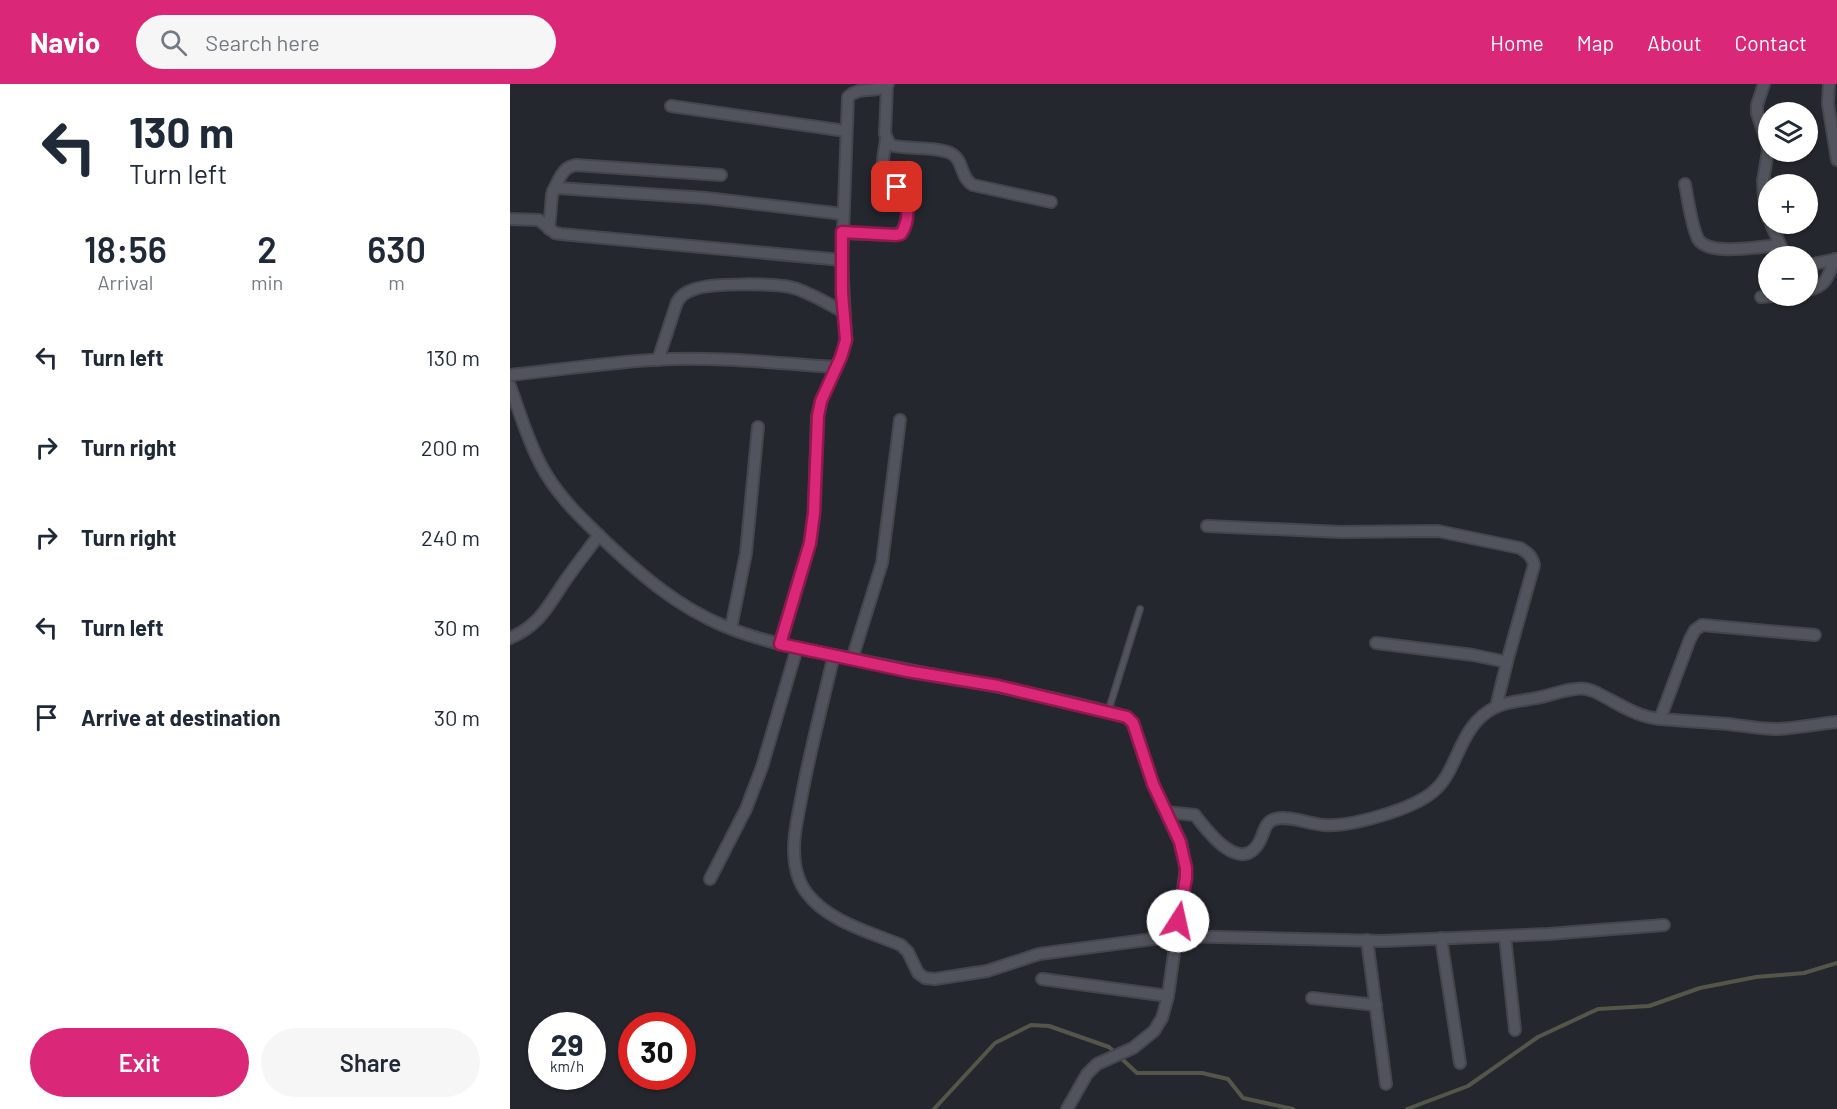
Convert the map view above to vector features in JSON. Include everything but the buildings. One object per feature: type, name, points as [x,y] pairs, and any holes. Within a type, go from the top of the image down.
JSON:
[{"type":"street","points":[[1764,84],[1757,105],[1757,113],[1768,151],[1764,174]]},
{"type":"street","points":[[1829,84],[1837,160]]},
{"type":"street","points":[[780,644],[810,543],[814,513],[818,416],[821,401],[846,340],[842,232],[847,103],[850,93],[860,90],[880,90],[888,85]]},
{"type":"street","points":[[842,232],[896,235],[903,230],[906,198],[901,190],[888,181],[883,172],[888,85]]},
{"type":"street","points":[[671,106],[846,131]]},
{"type":"street","points":[[886,139],[890,145],[951,153],[959,161],[965,178],[973,185],[1051,201]]},
{"type":"street","points":[[549,229],[554,191],[564,170],[570,166],[722,175]]},
{"type":"street","points":[[1684,184],[1697,237],[1708,248],[1780,245],[1775,234]]},
{"type":"street","points":[[554,191],[558,188],[565,188],[706,198],[843,214]]},
{"type":"street","points":[[510,219],[538,220],[549,229],[561,234],[842,260]]},
{"type":"street","points":[[1818,263],[1836,259]]},
{"type":"street","points":[[1818,288],[1823,284],[1836,259]]},
{"type":"street","points":[[658,360],[680,296],[695,289],[758,285],[786,286],[805,292],[844,312]]},
{"type":"street","points":[[510,375],[658,360],[746,361],[836,367]]},
{"type":"street","points":[[510,386],[530,441],[545,473],[561,496],[599,535],[658,589],[708,618],[767,642],[907,671],[998,686],[1127,717],[1133,723],[1153,784],[1180,842],[1186,868],[1168,996],[1162,1018],[1154,1031],[1133,1048],[1097,1064],[1087,1074],[1067,1109]]},
{"type":"street","points":[[852,659],[882,563],[900,420]]},
{"type":"street","points":[[731,628],[746,553],[758,427]]},
{"type":"street","points":[[1207,526],[1340,532],[1438,531],[1527,552],[1534,565],[1496,707]]},
{"type":"street","points":[[510,638],[527,630],[545,612],[599,535]]},
{"type":"street","points":[[1660,719],[1690,639],[1695,630],[1702,625],[1815,635]]},
{"type":"street","points":[[1376,643],[1507,662]]},
{"type":"street","points":[[710,879],[746,809],[762,767],[797,648]]},
{"type":"street","points":[[834,655],[810,751],[796,827],[794,848],[799,879],[806,892],[840,920],[901,945],[908,952],[918,974],[925,978],[935,979],[987,971],[1039,954],[1116,942],[1176,936],[1367,940],[1505,936],[1664,925]]},
{"type":"street","points":[[1166,812],[1195,815],[1224,848],[1233,853],[1243,854],[1252,851],[1259,842],[1265,827],[1276,818],[1338,825],[1399,810],[1418,802],[1436,790],[1444,780],[1468,732],[1488,712],[1496,707],[1579,688],[1591,690],[1632,711],[1660,719],[1777,729],[1837,722]]},
{"type":"street","points":[[1505,936],[1515,1030]]},
{"type":"street","points":[[1441,938],[1460,1063]]},
{"type":"street","points":[[1367,940],[1386,1084]]},
{"type":"street","points":[[1042,979],[1168,996]]},
{"type":"street","points":[[1312,998],[1376,1005]]},
{"type":"lane","points":[[1108,712],[1140,609]]},
{"type":"waterway","points":[[1407,1109],[1468,1086],[1538,1037],[1598,1009],[1649,1006],[1700,988],[1756,977],[1804,973],[1837,963]]},
{"type":"waterway","points":[[934,1109],[995,1043],[1031,1025],[1049,1026],[1109,1047],[1137,1073],[1202,1073],[1228,1079],[1243,1098],[1293,1109]]},
{"type":"route","points":[[897,187],[905,195],[907,203],[905,226],[901,234],[842,232],[842,293],[846,340],[841,357],[821,401],[816,429],[814,513],[810,543],[780,644],[907,671],[998,686],[1127,717],[1133,723],[1153,784],[1180,842],[1186,878],[1178,921]]}]
